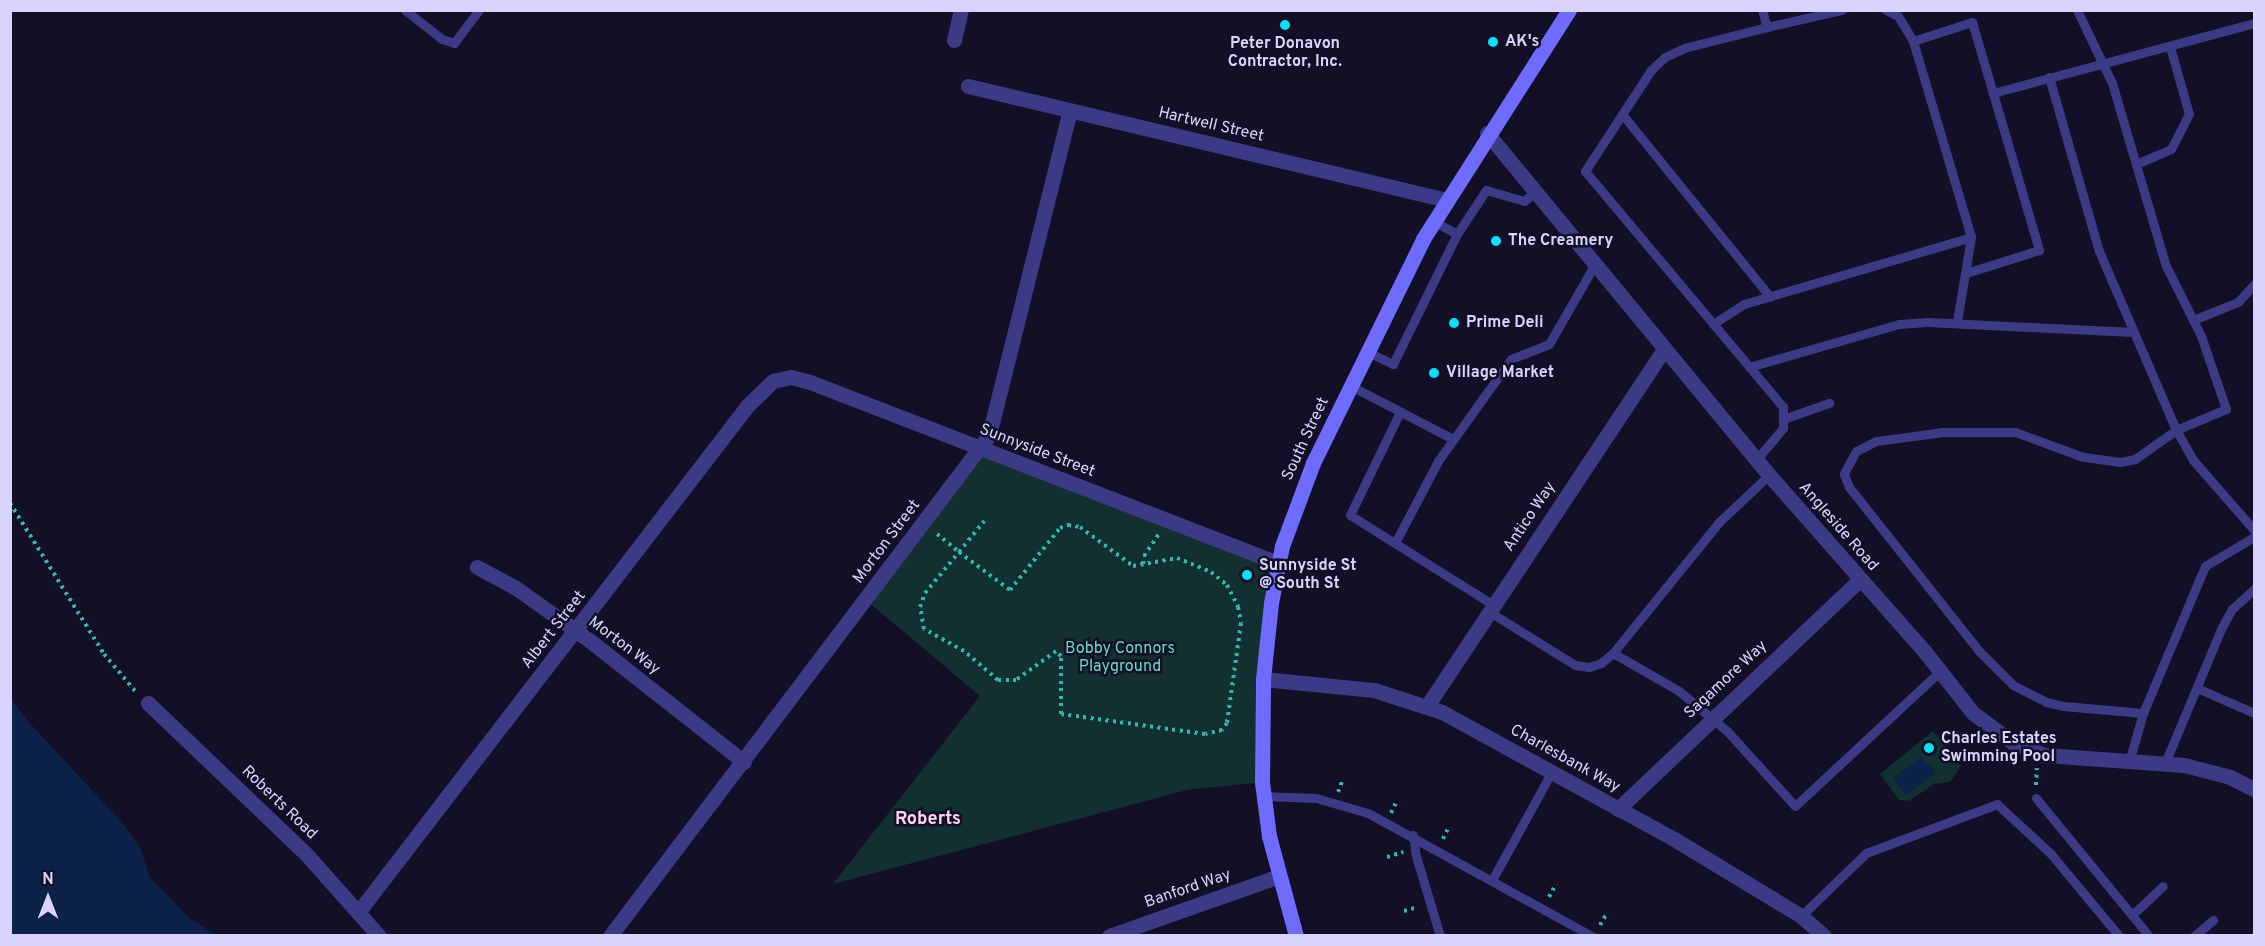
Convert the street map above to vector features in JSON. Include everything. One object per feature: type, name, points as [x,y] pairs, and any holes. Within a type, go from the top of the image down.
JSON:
[{"type":"main road","name":"South Street","points":[[1296,936],[1279,876],[1263,796],[1263,679],[1278,563],[1301,491],[1433,221],[1487,133],[1569,10]]},
{"type":"street","points":[[954,40],[961,10]]},
{"type":"street","name":"Hartwell Street","points":[[968,86],[1446,200]]},
{"type":"street","name":"Morton Street","points":[[610,936],[980,449],[996,417],[1070,111]]},
{"type":"street","name":"Angleside Road","points":[[1487,133],[1756,460],[1973,713],[2012,742],[2038,753],[2129,762],[2165,763],[2205,769],[2254,789]]},
{"type":"street","name":"Antico Way","points":[[1427,706],[1664,349]]},
{"type":"street","name":"Sunnyside Street","points":[[783,378],[810,382],[1278,563]]},
{"type":"street","name":"Albert Street","points":[[359,911],[576,632],[748,405],[764,386],[783,378]]},
{"type":"street","name":"Morton Way","points":[[477,567],[516,588],[744,762]]},
{"type":"street","name":"Sagamore Way","points":[[1618,809],[1860,579]]},
{"type":"street","name":"Charlesbank Way","points":[[1263,679],[1366,689],[1427,706],[1618,809],[1801,916],[1824,936]]},
{"type":"street","name":"Roberts Road","points":[[148,703],[282,831],[359,911],[379,936]]},
{"type":"street","name":"Banford Way","points":[[1109,936],[1279,876]]},
{"type":"lane","points":[[405,10],[442,39],[454,43],[479,10]]},
{"type":"lane","points":[[1762,10],[1767,27]]},
{"type":"lane","points":[[1756,460],[1773,443],[1786,418],[1783,407],[1585,171],[1651,70],[1665,57],[1684,48],[1842,10]]},
{"type":"lane","points":[[1886,10],[1898,16],[1913,41],[1971,237],[1957,322]]},
{"type":"lane","points":[[2077,10],[2104,64],[2166,266],[2193,320],[2226,409],[2176,430],[2135,459],[2120,462],[2083,457],[2015,432],[1943,432],[1876,441],[1856,451],[1844,474],[1849,487],[1972,642],[2013,685],[2037,699],[2064,706],[2143,713]]},
{"type":"lane","points":[[1913,41],[1972,22],[2039,250],[1966,273]]},
{"type":"lane","points":[[1993,93],[2254,23]]},
{"type":"lane","points":[[2136,164],[2170,149],[2189,114],[2170,47]]},
{"type":"lane","points":[[2049,77],[2100,251],[2176,430],[2193,460],[2254,530]]},
{"type":"lane","points":[[1622,114],[1770,297]]},
{"type":"lane","points":[[1368,352],[1393,364],[1457,234],[1486,190],[1524,201],[1535,192]]},
{"type":"lane","points":[[1433,221],[1457,234]]},
{"type":"lane","points":[[1713,324],[1744,304],[1971,237]]},
{"type":"lane","points":[[1395,543],[1454,439],[1511,359],[1549,344],[1595,264]]},
{"type":"lane","points":[[2193,320],[2238,302],[2254,284]]},
{"type":"lane","points":[[1749,367],[1899,324],[1957,322],[2133,332]]},
{"type":"lane","points":[[1351,386],[1454,439]]},
{"type":"lane","points":[[1786,418],[1829,403]]},
{"type":"lane","points":[[1400,412],[1350,515],[1575,665],[1589,667],[1613,653],[1719,522],[1769,475]]},
{"type":"lane","points":[[2129,762],[2143,713],[2205,566],[2254,537]]},
{"type":"lane","points":[[2165,763],[2232,609],[2254,589]]},
{"type":"lane","points":[[1613,653],[1679,692],[1727,731],[1795,806],[1939,672]]},
{"type":"lane","points":[[2197,688],[2254,713]]},
{"type":"lane","points":[[1492,880],[1551,773]]},
{"type":"lane","points":[[1263,796],[1306,796],[1342,804],[1413,835],[1592,936]]},
{"type":"lane","points":[[2037,798],[2149,936]]},
{"type":"lane","points":[[1801,916],[1866,853],[1997,804],[2051,854],[2119,936]]},
{"type":"lane","points":[[1413,835],[1416,856],[1440,936]]},
{"type":"lane","points":[[2132,915],[2163,886]]},
{"type":"lane","points":[[2194,936],[2212,920]]},
{"type":"path","points":[[10,503],[104,654],[148,703]]},
{"type":"path","points":[[936,534],[959,552],[1010,590],[1060,528],[1068,525],[1080,527],[1133,566],[1177,558],[1218,577],[1233,593],[1241,623],[1227,723],[1214,734],[1061,714],[1061,656],[1056,651],[1016,680],[998,680],[964,651],[924,629],[920,607],[925,593],[959,552],[984,521]]},
{"type":"path","points":[[1143,564],[1144,556],[1160,533]]},
{"type":"path","points":[[2037,798],[2038,753]]},
{"type":"green space","name":"Bobby Connors Playground","points":[[979,449],[1278,563],[1262,782],[1187,790],[833,884],[980,696],[866,600]]},
{"type":"green space","name":"Charles Estates Swimming Pool","points":[[1933,731],[1961,766],[1950,782],[1934,784],[1909,801],[1899,800],[1880,774]]},
{"type":"water","points":[[10,697],[27,720],[124,825],[141,849],[149,876],[189,918],[216,935],[11,935]]},
{"type":"water","points":[[1921,757],[1936,773],[1906,795],[1893,778]]},
{"type":"place","name":"Peter Donavon Contractor, Inc.","points":[[1285,25]]},
{"type":"place","name":"AK's","points":[[1493,42]]},
{"type":"place","name":"The Creamery","points":[[1496,241]]},
{"type":"place","name":"Prime Deli","points":[[1454,323]]},
{"type":"place","name":"Village Market","points":[[1434,373]]},
{"type":"place","name":"Sunnyside St @ South St","points":[[1247,575]]},
{"type":"place","name":"Charles Estates Swimming Pool","points":[[1929,748]]},
{"type":"district","name":"Roberts","points":[[928,820]]}]
